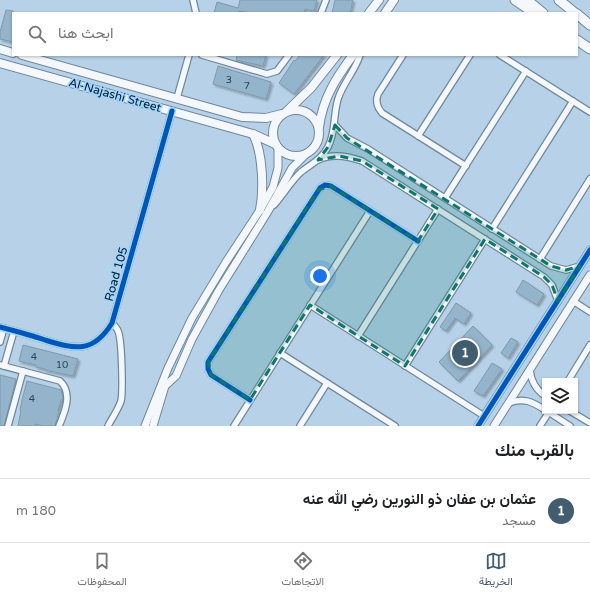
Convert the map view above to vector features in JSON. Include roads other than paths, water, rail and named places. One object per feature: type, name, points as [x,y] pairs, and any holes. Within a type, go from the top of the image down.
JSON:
[{"type":"main road","points":[[370,12],[379,0]]},
{"type":"main road","points":[[386,12],[394,0]]},
{"type":"main road","points":[[514,0],[532,12]]},
{"type":"main road","points":[[527,0],[542,12]]},
{"type":"main road","points":[[559,0],[574,12]]},
{"type":"main road","points":[[578,16],[590,25]]},
{"type":"main road","points":[[578,41],[590,49]]},
{"type":"main road","points":[[0,49],[12,52]]},
{"type":"main road","name":"Al-Najashi Street","points":[[26,56],[242,117],[262,118],[284,113]]},
{"type":"main road","points":[[336,56],[311,88],[275,123],[272,133],[276,146],[281,151],[291,156],[302,156],[311,151],[319,138],[320,116],[327,95],[338,75],[352,56]]},
{"type":"main road","name":"Al-Najashi Street","points":[[0,62],[253,134],[276,146]]},
{"type":"main road","points":[[88,87],[93,83],[92,75]]},
{"type":"main road","points":[[106,92],[106,85],[110,80]]},
{"type":"main road","points":[[284,113],[296,109],[306,112],[314,118],[319,128]]},
{"type":"main road","points":[[253,134],[258,145],[264,212]]},
{"type":"street","points":[[193,0],[196,12]]},
{"type":"street","points":[[321,12],[326,0]]},
{"type":"street","points":[[177,98],[189,56]]},
{"type":"street","points":[[209,56],[222,58],[267,74],[277,70],[288,56]]},
{"type":"street","points":[[318,160],[328,147],[335,125],[335,111],[338,98],[344,85],[358,63],[360,56]]},
{"type":"street","points":[[402,56],[378,94],[376,100],[377,106],[382,113],[466,166]]},
{"type":"street","points":[[418,136],[469,56]]},
{"type":"street","points":[[502,56],[590,112]]},
{"type":"street","points":[[445,198],[526,72]]},
{"type":"street","points":[[492,229],[573,101]]},
{"type":"street","name":"Road 105","points":[[0,342],[2,327],[69,347],[87,346],[101,338],[106,333],[112,323],[172,111]]},
{"type":"street","points":[[335,125],[346,138],[368,149],[551,266],[561,270],[571,270],[580,266]]},
{"type":"street","points":[[264,212],[276,178],[278,158],[276,146]]},
{"type":"street","points":[[153,426],[165,386],[176,376],[192,339],[219,290],[264,212],[292,168],[306,154]]},
{"type":"street","points":[[145,426],[168,368],[189,323],[226,262],[264,212],[301,172],[323,158],[339,156],[355,158],[362,161],[544,277],[552,285],[558,301]]},
{"type":"street","points":[[540,259],[590,179]]},
{"type":"street","points":[[250,400],[211,375],[208,369],[210,359],[320,188],[325,185],[331,186],[418,241]]},
{"type":"street","points":[[358,336],[438,209]]},
{"type":"street","points":[[234,426],[370,211]]},
{"type":"street","points":[[406,366],[485,239]]},
{"type":"street","points":[[478,426],[590,250]]},
{"type":"street","points":[[494,426],[590,275]]},
{"type":"street","points":[[573,301],[590,312]]},
{"type":"street","points":[[310,305],[484,416]]},
{"type":"street","points":[[108,426],[121,400],[122,389],[120,341],[118,331],[112,323]]},
{"type":"street","points":[[14,331],[2,365],[60,381],[65,385],[67,400],[59,426]]},
{"type":"street","points":[[570,378],[590,345]]},
{"type":"street","points":[[280,353],[395,426]]},
{"type":"street","points":[[530,370],[533,383],[542,393]]},
{"type":"street","points":[[8,426],[23,371]]},
{"type":"street","points":[[300,426],[327,383]]},
{"type":"street","points":[[509,403],[518,400],[527,400],[542,408]]},
{"type":"street","points":[[540,426],[546,414]]},
{"type":"street","points":[[552,414],[570,426]]},
{"type":"street","points":[[575,414],[590,424]]},
{"type":"place","name":"عثمان بن عفان ذو النورين رضي الله عنه","points":[[465,353]]}]
